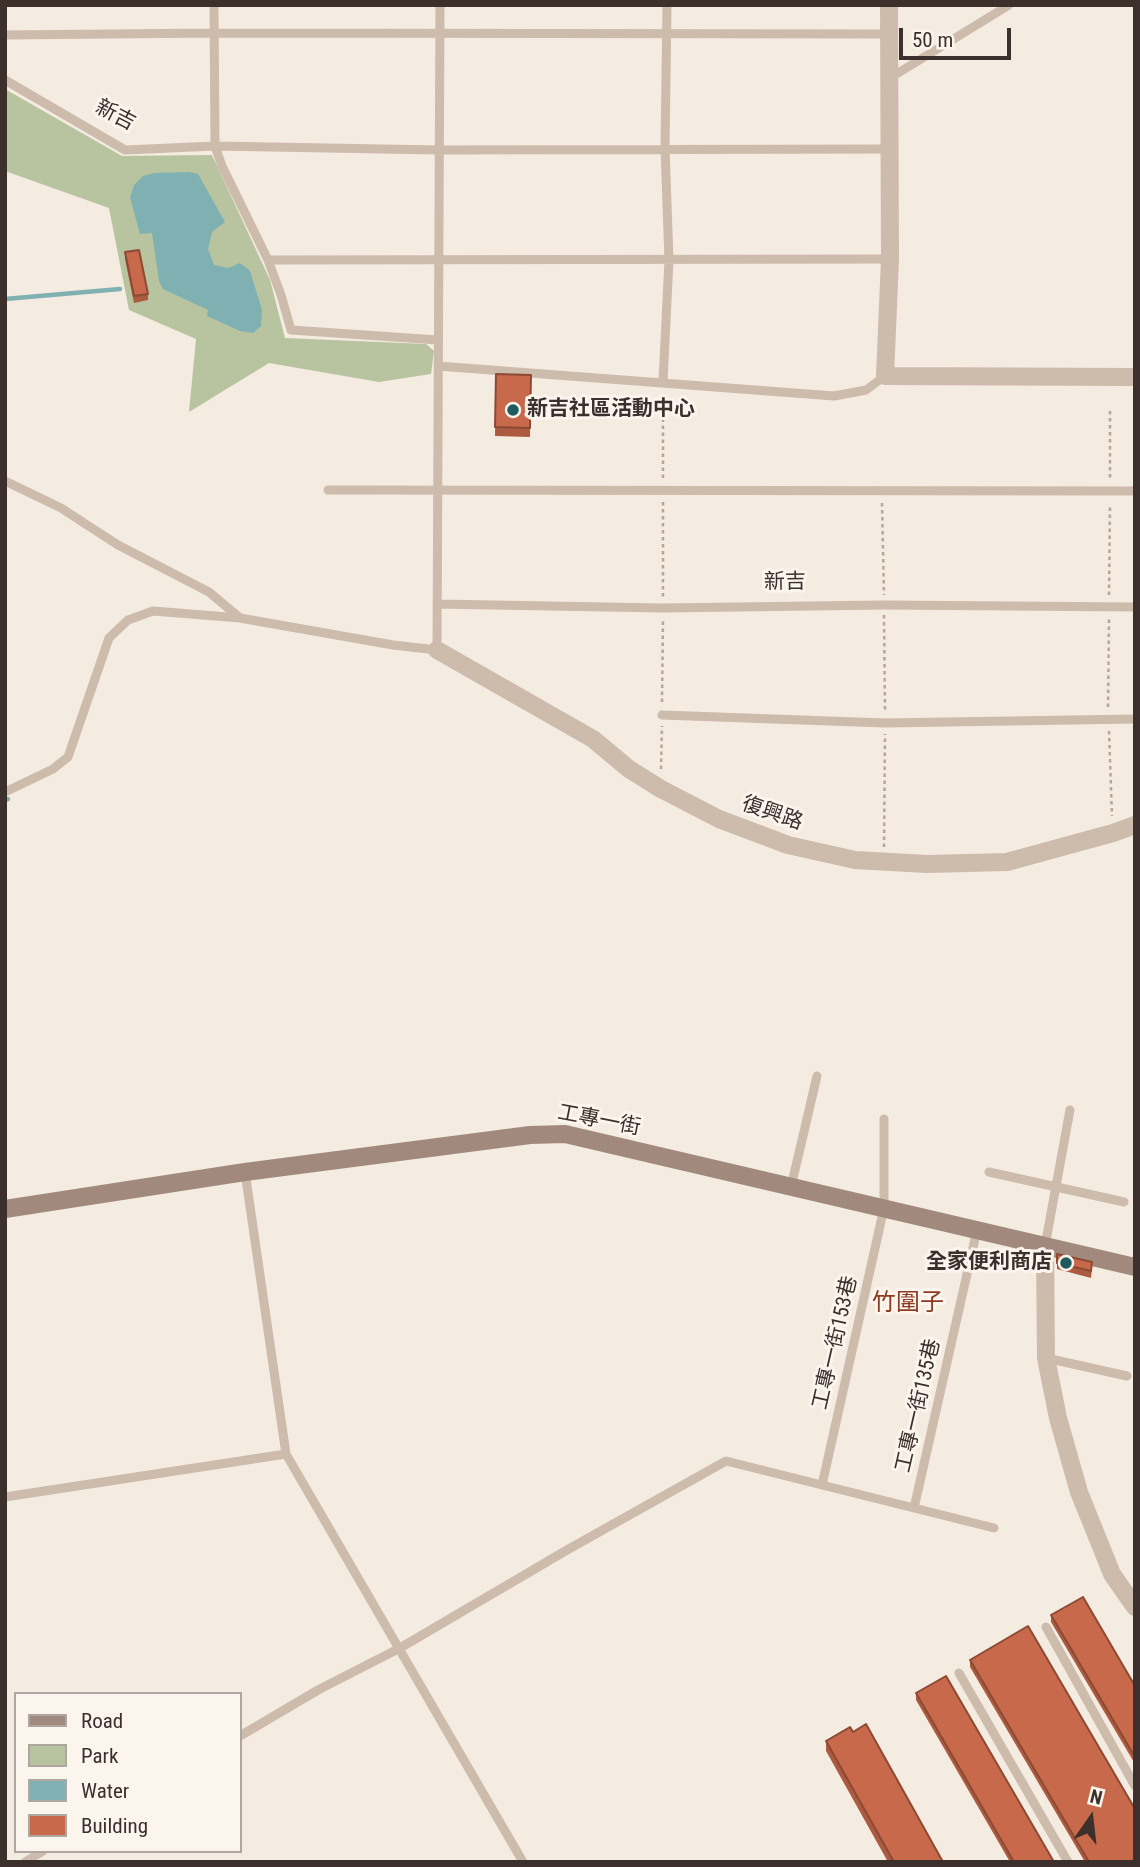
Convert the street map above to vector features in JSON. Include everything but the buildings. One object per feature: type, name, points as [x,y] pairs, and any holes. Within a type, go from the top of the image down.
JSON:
[{"type":"street","points":[[889,5],[890,259],[886,376],[1135,377]]},
{"type":"street","name":"復興路","points":[[436,650],[593,738],[629,769],[661,789],[719,820],[769,839],[855,860],[927,864],[1007,862],[1135,825]]},
{"type":"street","name":"工專一街","points":[[5,1209],[245,1172],[530,1135],[565,1134],[1135,1267]]},
{"type":"street","points":[[1045,1246],[1046,1358],[1058,1418],[1079,1492],[1112,1574],[1135,1608]]},
{"type":"lane","points":[[214,5],[215,146],[268,260],[290,330],[438,340]]},
{"type":"lane","points":[[5,792],[53,769],[68,757],[109,638],[128,620],[153,611],[240,618],[436,650],[440,5]]},
{"type":"lane","points":[[663,382],[669,260],[665,149],[667,5]]},
{"type":"lane","points":[[890,78],[1009,5]]},
{"type":"lane","points":[[5,35],[889,34]]},
{"type":"lane","name":"新吉","points":[[5,80],[125,150],[215,146],[439,150],[890,149]]},
{"type":"lane","points":[[268,260],[890,259]]},
{"type":"lane","points":[[438,366],[834,396],[866,390],[886,376]]},
{"type":"lane","points":[[5,481],[61,508],[118,545],[209,592],[240,618]]},
{"type":"lane","points":[[328,490],[1135,491]]},
{"type":"lane","name":"新吉","points":[[437,604],[663,608],[884,605],[1135,607]]},
{"type":"lane","points":[[662,715],[885,723],[1135,719]]},
{"type":"lane","points":[[791,1187],[817,1076]]},
{"type":"lane","points":[[1045,1246],[1070,1110]]},
{"type":"lane","name":"工專一街153巷","points":[[822,1485],[884,1208],[884,1119]]},
{"type":"lane","points":[[245,1172],[286,1454],[523,1862]]},
{"type":"lane","points":[[989,1172],[1124,1202]]},
{"type":"lane","name":"工專一街135巷","points":[[914,1508],[977,1230]]},
{"type":"lane","points":[[1046,1358],[1128,1376]]},
{"type":"lane","points":[[5,1497],[286,1454]]},
{"type":"lane","points":[[242,1735],[318,1690],[400,1648],[726,1461],[994,1528]]},
{"type":"lane","points":[[1046,1627],[1135,1786]]},
{"type":"lane","points":[[959,1673],[1068,1862]]},
{"type":"path","points":[[661,789],[663,382]]},
{"type":"path","points":[[1110,411],[1108,719],[1113,833]]},
{"type":"path","points":[[882,490],[884,862]]},
{"type":"green space","points":[[5,89],[122,156],[212,155],[270,280],[285,338],[426,344],[434,351],[431,374],[379,382],[269,363],[189,412],[196,339],[129,310],[109,208],[5,171]]},
{"type":"water","points":[[155,173],[198,174],[225,222],[212,232],[208,249],[214,265],[228,268],[240,263],[250,271],[262,310],[261,326],[253,333],[240,331],[207,316],[208,310],[163,289],[159,281],[152,233],[140,234],[130,197],[134,185],[143,176]]},
{"type":"waterway","points":[[5,299],[120,289]]},
{"type":"place","name":"新吉社區活動中心","points":[[513,410]]},
{"type":"place","name":"全家便利商店","points":[[1066,1263]]},
{"type":"district","name":"竹圍子","points":[[908,1304]]}]
